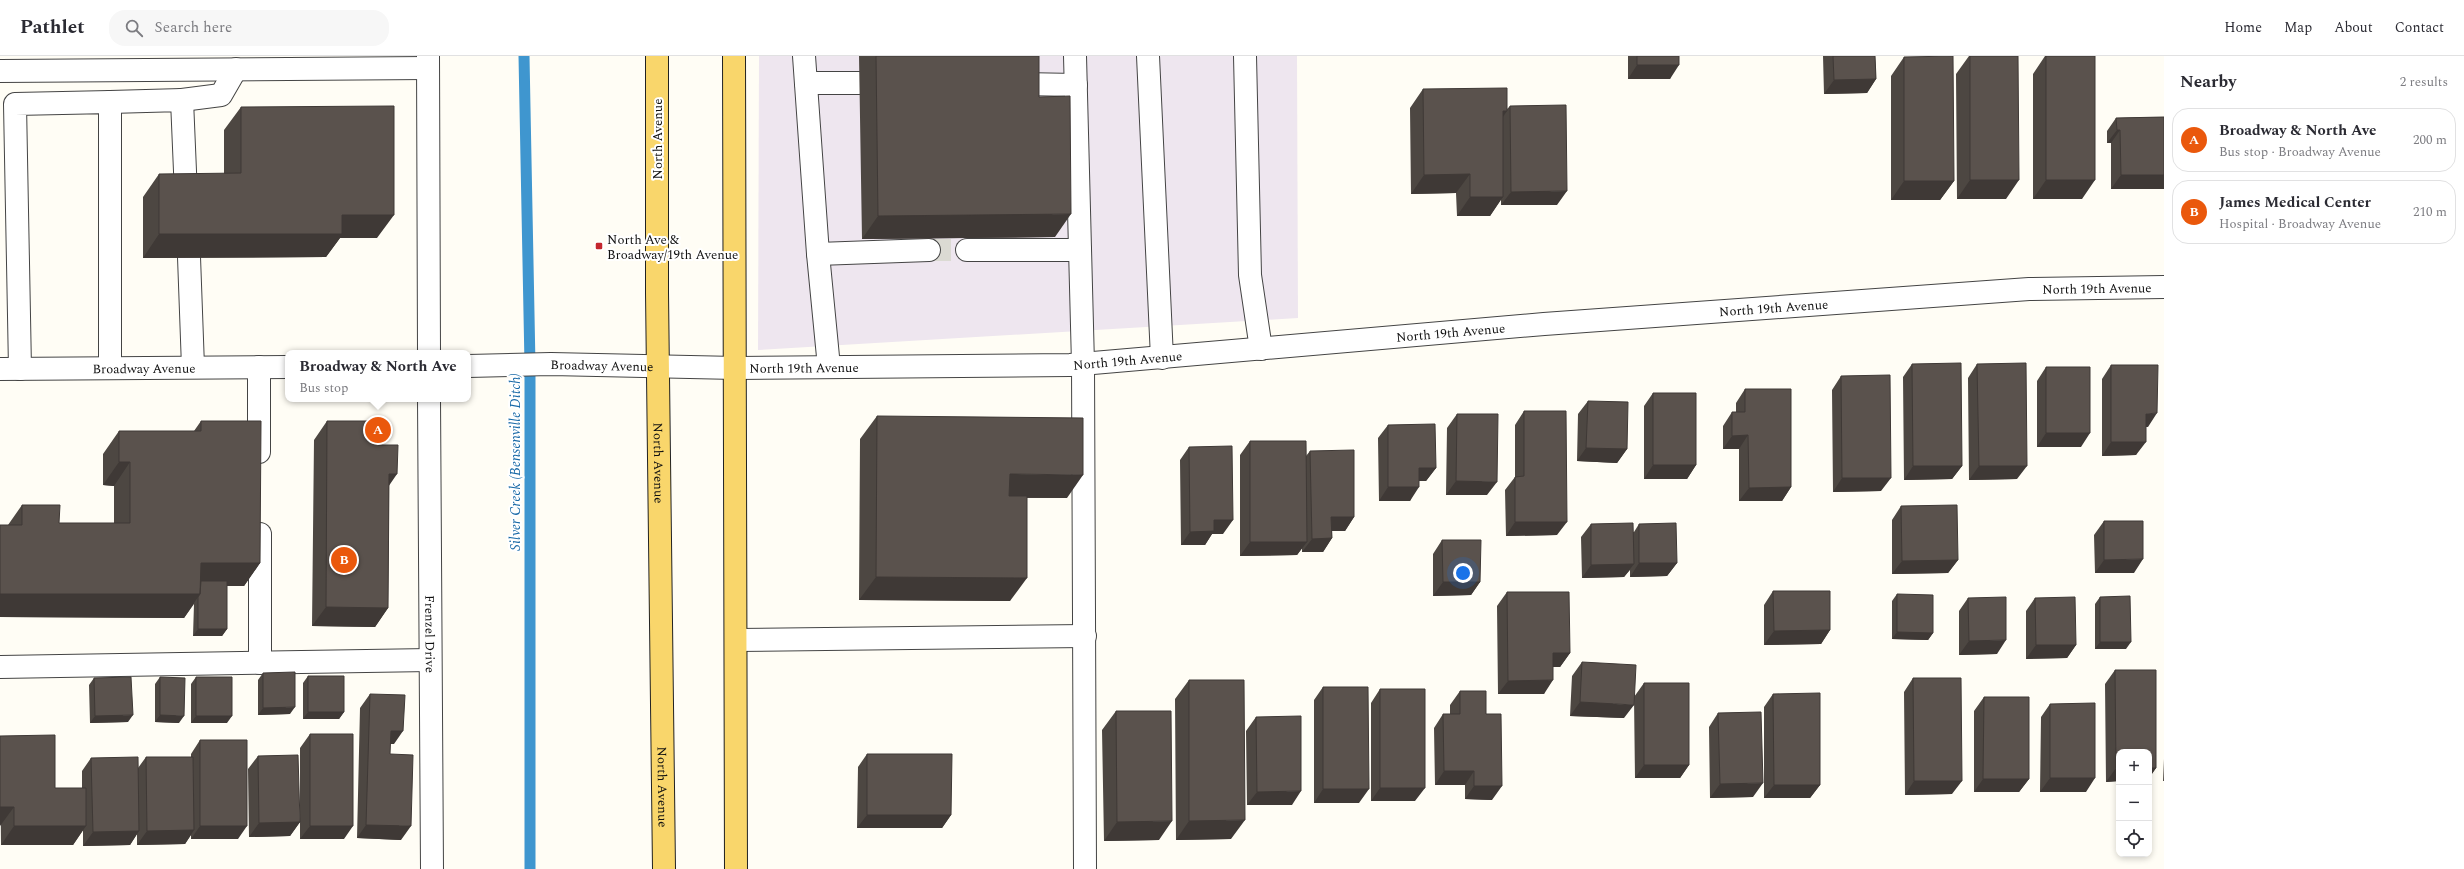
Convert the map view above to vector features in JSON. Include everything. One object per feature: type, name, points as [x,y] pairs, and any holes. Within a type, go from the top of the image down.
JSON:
[{"type":"main road","name":"North Avenue","points":[[657,56],[658,366],[664,869]]},
{"type":"main road","points":[[734,56],[736,368],[736,869]]},
{"type":"street","points":[[804,56],[818,254],[829,367]]},
{"type":"street","points":[[1075,56],[1083,364],[1085,869]]},
{"type":"street","points":[[1148,56],[1162,358]]},
{"type":"street","points":[[1245,56],[1250,275],[1261,349]]},
{"type":"street","points":[[0,71],[236,69],[428,62],[429,350]]},
{"type":"street","points":[[10,369],[15,104],[182,100],[221,95],[236,69]]},
{"type":"street","points":[[806,83],[860,83]]},
{"type":"street","points":[[1022,84],[1076,85]]},
{"type":"street","points":[[182,100],[186,195]]},
{"type":"street","points":[[110,102],[110,368]]},
{"type":"street","points":[[818,254],[929,250]]},
{"type":"street","points":[[967,250],[1080,250]]},
{"type":"street","points":[[189,257],[193,367]]},
{"type":"street","name":"North 19th Avenue","points":[[736,368],[1083,364],[1544,324],[2029,289],[2164,287]]},
{"type":"street","name":"Broadway Avenue","points":[[471,366],[551,364],[736,368]]},
{"type":"street","points":[[259,367],[259,476]]},
{"type":"street","name":"Broadway Avenue","points":[[10,369],[285,367]]},
{"type":"street","name":"Frenzel Drive","points":[[429,402],[432,869]]},
{"type":"street","points":[[260,515],[260,663]]},
{"type":"street","points":[[736,640],[1085,636]]},
{"type":"street","points":[[0,667],[430,660]]},
{"type":"shaded area","points":[[759,56],[1297,56],[1298,318],[758,350]]},
{"type":"building","points":[[876,56],[1039,56],[1039,97],[1070,96],[1071,214],[878,216]]},
{"type":"building","points":[[1637,56],[1679,56],[1679,65],[1637,65]]},
{"type":"building","points":[[1833,56],[1875,56],[1876,79],[1834,80]]},
{"type":"building","points":[[1953,56],[1954,181],[1904,181],[1904,57]]},
{"type":"building","points":[[1970,56],[2018,56],[2019,180],[1970,180]]},
{"type":"building","points":[[2046,56],[2095,56],[2095,180],[2046,180]]},
{"type":"building","points":[[1507,88],[1507,111],[1503,111],[1503,197],[1470,197],[1470,174],[1424,175],[1423,89]]},
{"type":"building","points":[[1566,105],[1567,191],[1511,192],[1510,106]]},
{"type":"building","points":[[394,106],[394,215],[342,215],[342,234],[159,234],[159,174],[241,173],[241,107]]},
{"type":"building","points":[[2164,117],[2164,175],[2121,175],[2120,130],[2117,130],[2116,118]]},
{"type":"building","points":[[1961,363],[1962,466],[1913,466],[1912,364]]},
{"type":"building","points":[[2026,363],[2027,466],[1979,466],[1977,364]]},
{"type":"building","points":[[2111,365],[2158,365],[2157,413],[2146,414],[2146,442],[2111,442]]},
{"type":"building","points":[[2046,367],[2090,367],[2090,433],[2046,433]]},
{"type":"building","points":[[1890,375],[1891,478],[1842,478],[1841,376]]},
{"type":"building","points":[[1745,389],[1791,389],[1791,487],[1749,488],[1748,435],[1732,436],[1732,412],[1745,412]]},
{"type":"building","points":[[1653,393],[1696,393],[1696,465],[1653,465]]},
{"type":"building","points":[[1588,401],[1628,402],[1627,449],[1586,448]]},
{"type":"building","points":[[1524,411],[1566,411],[1567,522],[1515,522],[1515,477],[1524,476]]},
{"type":"building","points":[[1457,414],[1498,414],[1497,482],[1456,481]]},
{"type":"building","points":[[877,416],[1083,418],[1083,475],[1010,474],[1009,496],[1027,496],[1027,578],[876,577]]},
{"type":"building","points":[[201,421],[261,421],[260,563],[201,563],[200,594],[0,594],[0,525],[22,525],[22,505],[60,505],[59,523],[130,523],[130,462],[119,462],[119,431],[201,431]]},
{"type":"building","points":[[327,421],[379,421],[378,445],[398,445],[397,474],[389,474],[388,608],[326,607]]},
{"type":"building","points":[[1435,424],[1436,468],[1419,468],[1419,487],[1388,487],[1388,425]]},
{"type":"building","points":[[1250,441],[1306,441],[1307,542],[1250,542]]},
{"type":"building","points":[[1232,446],[1233,520],[1214,520],[1214,531],[1190,532],[1189,447]]},
{"type":"building","points":[[1354,450],[1354,517],[1331,517],[1332,538],[1312,539],[1310,451]]},
{"type":"building","points":[[1957,505],[1958,560],[1902,561],[1901,506]]},
{"type":"building","points":[[2104,521],[2143,521],[2143,559],[2104,560]]},
{"type":"building","points":[[1633,523],[1634,564],[1591,565],[1591,524]]},
{"type":"building","points":[[1676,523],[1677,563],[1639,563],[1639,524]]},
{"type":"building","points":[[1442,540],[1481,540],[1480,582],[1443,582]]},
{"type":"building","points":[[201,581],[227,581],[227,629],[198,629],[198,597],[200,594]]},
{"type":"building","points":[[1773,591],[1830,591],[1830,630],[1774,631]]},
{"type":"building","points":[[1507,592],[1569,592],[1570,653],[1553,653],[1553,680],[1508,681]]},
{"type":"building","points":[[1897,594],[1933,595],[1933,633],[1897,632]]},
{"type":"building","points":[[2130,596],[2131,642],[2100,642],[2100,597]]},
{"type":"building","points":[[2006,597],[2006,640],[1969,641],[1968,598]]},
{"type":"building","points":[[2075,597],[2076,645],[2036,645],[2035,598]]},
{"type":"building","points":[[1582,662],[1636,665],[1634,705],[1580,702]]},
{"type":"building","points":[[2115,670],[2156,670],[2156,768],[2152,768],[2152,749],[2116,749],[2116,768]]},
{"type":"building","points":[[295,672],[295,707],[263,708],[263,673]]},
{"type":"building","points":[[308,676],[344,676],[344,712],[308,712]]},
{"type":"building","points":[[131,677],[133,715],[95,716],[94,678]]},
{"type":"building","points":[[160,677],[185,678],[184,716],[160,715]]},
{"type":"building","points":[[196,677],[232,677],[232,716],[196,716]]},
{"type":"building","points":[[1913,678],[1961,678],[1962,781],[1914,781]]},
{"type":"building","points":[[1189,680],[1244,680],[1245,820],[1189,821]]},
{"type":"building","points":[[1644,683],[1689,683],[1689,765],[1644,765]]},
{"type":"building","points":[[1323,687],[1368,687],[1369,789],[1323,789]]},
{"type":"building","points":[[1380,689],[1425,689],[1425,788],[1380,788]]},
{"type":"building","points":[[1460,691],[1486,691],[1486,714],[1501,714],[1502,786],[1474,786],[1474,771],[1444,771],[1443,714],[1460,714]]},
{"type":"building","points":[[1820,693],[1820,785],[1774,785],[1773,694]]},
{"type":"building","points":[[370,694],[405,695],[403,731],[391,731],[390,754],[413,755],[411,826],[366,825]]},
{"type":"building","points":[[1984,697],[2029,697],[2029,779],[1983,779]]},
{"type":"building","points":[[2095,703],[2095,778],[2050,778],[2050,704]]},
{"type":"building","points":[[1116,711],[1171,711],[1172,821],[1117,822]]},
{"type":"building","points":[[1761,712],[1763,783],[1720,784],[1718,713]]},
{"type":"building","points":[[1301,716],[1301,791],[1257,792],[1256,717]]},
{"type":"building","points":[[310,734],[353,734],[353,826],[310,826]]},
{"type":"building","points":[[55,735],[55,788],[86,788],[86,826],[14,826],[14,807],[0,807],[0,736]]},
{"type":"building","points":[[200,740],[247,740],[247,826],[200,826]]},
{"type":"building","points":[[867,754],[952,754],[951,815],[867,815]]},
{"type":"building","points":[[298,755],[300,822],[259,823],[258,756]]},
{"type":"building","points":[[138,757],[139,831],[93,832],[91,758]]},
{"type":"building","points":[[146,757],[193,757],[194,830],[147,831]]},
{"type":"waterway","name":"Silver Creek (Bensenville Ditch)","points":[[524,56],[530,365],[530,869]]},
{"type":"tunnel","points":[[929,250],[967,250]]},
{"type":"place","name":"North Ave & Broadway/19th Avenue","points":[[599,246]]},
{"type":"place","name":"Broadway & North Ave","points":[[378,430]]},
{"type":"place","name":"James Medical Center","points":[[344,560]]}]
